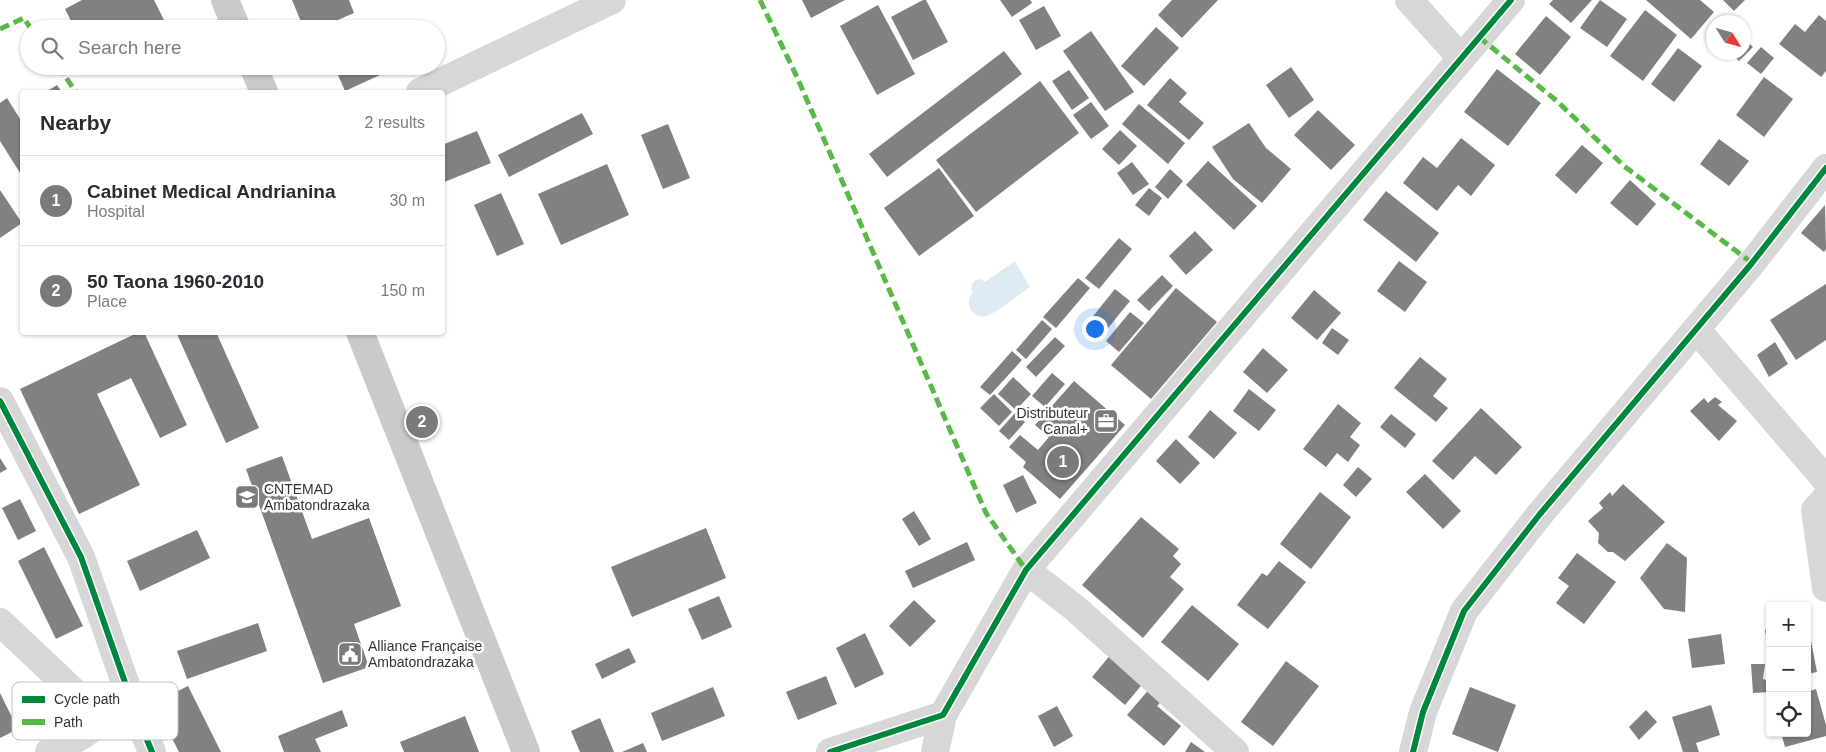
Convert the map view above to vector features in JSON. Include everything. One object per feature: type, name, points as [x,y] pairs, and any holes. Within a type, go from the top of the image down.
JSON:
[{"type":"main road","points":[[225,0],[233,20]]},
{"type":"main road","points":[[257,75],[263,90]]},
{"type":"main road","points":[[361,335],[526,752]]},
{"type":"street","points":[[424,90],[612,0]]},
{"type":"street","points":[[1409,0],[1461,58]]},
{"type":"street","points":[[935,752],[943,715],[1026,570],[1511,0]]},
{"type":"street","points":[[1413,752],[1423,712],[1464,611],[1540,514],[1752,263],[1826,168]]},
{"type":"street","points":[[1696,330],[1826,480]]},
{"type":"street","points":[[0,401],[81,557],[125,682]]},
{"type":"street","points":[[1826,498],[1815,510],[1826,588]]},
{"type":"street","points":[[1026,570],[1076,609],[1236,752]]},
{"type":"street","points":[[0,622],[63,682]]},
{"type":"street","points":[[830,752],[943,715]]},
{"type":"street","points":[[49,752],[74,740]]},
{"type":"street","points":[[147,740],[152,752]]},
{"type":"shaded area","points":[[1015,261],[1030,287],[991,314],[980,316],[972,311],[969,307],[969,302],[973,292],[971,290],[973,283],[980,279],[985,282]]},
{"type":"building","points":[[82,0],[154,0],[164,20],[70,20],[65,9]]},
{"type":"building","points":[[292,0],[349,0],[354,13],[338,20],[300,20]]},
{"type":"building","points":[[802,0],[845,0],[811,18]]},
{"type":"building","points":[[926,0],[948,42],[913,60],[891,17]]},
{"type":"building","points":[[1000,0],[1030,0],[1032,3],[1012,17]]},
{"type":"building","points":[[1172,0],[1218,0],[1182,38],[1158,15]]},
{"type":"building","points":[[1553,0],[1592,0],[1571,23],[1549,4]]},
{"type":"building","points":[[1600,0],[1627,19],[1607,47],[1580,28]]},
{"type":"building","points":[[1646,0],[1700,0],[1714,12],[1711,15],[1706,15],[1706,21],[1691,39]]},
{"type":"building","points":[[1723,0],[1745,0],[1734,11]]},
{"type":"building","points":[[878,5],[915,74],[877,95],[840,26]]},
{"type":"building","points":[[1044,6],[1061,36],[1036,50],[1019,20]]},
{"type":"building","points":[[1645,10],[1677,35],[1643,81],[1610,56]]},
{"type":"building","points":[[1819,15],[1826,21],[1826,71],[1821,77],[1779,44],[1795,24],[1805,32]]},
{"type":"building","points":[[1546,16],[1571,37],[1540,75],[1515,54]]},
{"type":"building","points":[[1156,27],[1179,48],[1144,86],[1121,66]]},
{"type":"building","points":[[1091,31],[1134,92],[1105,111],[1063,51]]},
{"type":"building","points":[[1761,47],[1774,58],[1761,74],[1747,63]]},
{"type":"building","points":[[1678,48],[1702,66],[1674,102],[1651,84]]},
{"type":"building","points":[[1004,51],[1022,74],[887,177],[869,154]]},
{"type":"building","points":[[1291,67],[1314,100],[1289,118],[1266,85]]},
{"type":"building","points":[[1497,69],[1541,103],[1508,146],[1464,112]]},
{"type":"building","points":[[1069,70],[1089,98],[1072,110],[1052,81]]},
{"type":"building","points":[[338,75],[380,75],[347,90],[345,90]]},
{"type":"building","points":[[1764,77],[1793,99],[1764,137],[1736,115]]},
{"type":"building","points":[[1170,78],[1187,93],[1179,102],[1204,123],[1189,140],[1147,105]]},
{"type":"building","points":[[1040,81],[1079,133],[976,212],[936,160]]},
{"type":"building","points":[[57,85],[61,90],[49,90]]},
{"type":"building","points":[[7,98],[20,119],[20,173],[0,141],[0,103]]},
{"type":"building","points":[[1091,102],[1109,126],[1091,139],[1073,115]]},
{"type":"building","points":[[1139,104],[1185,143],[1168,164],[1122,124]]},
{"type":"building","points":[[1318,110],[1355,145],[1331,170],[1294,135]]},
{"type":"building","points":[[582,113],[593,134],[509,177],[498,155]]},
{"type":"building","points":[[1249,123],[1266,148],[1291,169],[1262,203],[1233,179],[1212,147]]},
{"type":"building","points":[[668,124],[690,178],[663,189],[641,135]]},
{"type":"building","points":[[1120,130],[1137,146],[1119,165],[1102,149]]},
{"type":"building","points":[[477,131],[491,163],[445,182],[445,144]]},
{"type":"building","points":[[1461,138],[1495,165],[1471,196],[1458,185],[1437,211],[1403,183],[1423,157],[1437,168]]},
{"type":"building","points":[[1719,139],[1749,161],[1729,186],[1700,164]]},
{"type":"building","points":[[1582,145],[1603,163],[1576,194],[1555,175]]},
{"type":"building","points":[[1208,161],[1257,206],[1234,230],[1186,185]]},
{"type":"building","points":[[1132,162],[1149,184],[1133,195],[1117,173]]},
{"type":"building","points":[[607,164],[629,215],[561,245],[538,194]]},
{"type":"building","points":[[939,168],[974,216],[919,256],[884,208]]},
{"type":"building","points":[[1170,169],[1183,181],[1168,199],[1155,187]]},
{"type":"building","points":[[1630,180],[1656,204],[1637,226],[1610,203]]},
{"type":"building","points":[[1149,188],[1162,198],[1149,216],[1135,205]]},
{"type":"building","points":[[0,190],[20,220],[20,224],[0,238]]},
{"type":"building","points":[[1386,191],[1439,233],[1416,262],[1363,220]]},
{"type":"building","points":[[501,193],[524,244],[497,256],[474,205]]},
{"type":"building","points":[[1825,205],[1826,249],[1824,252],[1801,233]]},
{"type":"building","points":[[1195,231],[1213,250],[1186,275],[1169,256]]},
{"type":"building","points":[[1119,238],[1132,249],[1099,289],[1085,278]]},
{"type":"building","points":[[1399,261],[1427,282],[1405,312],[1377,291]]},
{"type":"building","points":[[1162,275],[1173,286],[1149,311],[1137,300]]},
{"type":"building","points":[[1078,278],[1090,288],[1056,328],[1043,317]]},
{"type":"building","points":[[1826,284],[1826,340],[1796,360],[1770,320]]},
{"type":"building","points":[[1176,288],[1217,322],[1151,399],[1111,365]]},
{"type":"building","points":[[1115,289],[1130,301],[1100,338],[1085,326]]},
{"type":"building","points":[[1314,290],[1341,313],[1317,340],[1291,318]]},
{"type":"building","points":[[1130,312],[1144,323],[1119,352],[1106,341]]},
{"type":"building","points":[[1042,320],[1052,329],[1026,359],[1016,350]]},
{"type":"building","points":[[1332,328],[1349,340],[1338,355],[1322,343]]},
{"type":"building","points":[[133,335],[145,335],[187,425],[160,438],[131,378],[97,394],[140,485],[79,514],[20,389]]},
{"type":"building","points":[[177,335],[217,335],[259,428],[226,443]]},
{"type":"building","points":[[1055,337],[1065,346],[1036,377],[1026,367]]},
{"type":"building","points":[[1775,342],[1788,364],[1769,377],[1757,355]]},
{"type":"building","points":[[1263,348],[1288,370],[1267,393],[1243,372]]},
{"type":"building","points":[[1012,351],[1022,360],[990,395],[980,387]]},
{"type":"building","points":[[1420,357],[1447,379],[1433,396],[1448,408],[1436,422],[1394,388]]},
{"type":"building","points":[[1052,373],[1065,384],[1045,407],[1032,396]]},
{"type":"building","points":[[1013,377],[1031,394],[1016,410],[998,394]]},
{"type":"building","points":[[1074,381],[1125,425],[1060,499],[1023,467],[1026,462],[1009,447],[1020,435],[1038,450],[1049,437],[1035,425]]},
{"type":"building","points":[[1249,389],[1276,410],[1259,431],[1233,411]]},
{"type":"building","points":[[994,394],[1012,412],[999,426],[980,408]]},
{"type":"building","points":[[1715,397],[1722,402],[1718,405],[1737,421],[1719,441],[1690,411],[1704,398],[1708,403]]},
{"type":"building","points":[[1338,404],[1361,423],[1350,437],[1360,445],[1348,462],[1337,453],[1326,467],[1303,449]]},
{"type":"building","points":[[1481,408],[1522,447],[1496,475],[1475,456],[1453,480],[1432,461]]},
{"type":"building","points":[[1210,410],[1237,433],[1214,459],[1188,437]]},
{"type":"building","points":[[1015,413],[1025,422],[1009,440],[999,431]]},
{"type":"building","points":[[1391,414],[1416,434],[1405,448],[1380,427]]},
{"type":"building","points":[[1176,439],[1200,463],[1180,484],[1156,461]]},
{"type":"building","points":[[282,456],[312,539],[369,518],[401,606],[354,624],[369,667],[323,683],[246,469]]},
{"type":"building","points":[[0,458],[7,469],[0,473]]},
{"type":"building","points":[[1358,467],[1372,479],[1356,497],[1343,485]]},
{"type":"building","points":[[1425,474],[1461,511],[1443,529],[1406,492]]},
{"type":"building","points":[[1023,475],[1037,503],[1016,513],[1003,485]]},
{"type":"building","points":[[1623,484],[1665,522],[1625,561],[1613,552],[1608,552],[1598,543],[1599,533],[1588,521],[1603,508],[1599,503],[1610,492],[1612,496]]},
{"type":"building","points":[[1320,492],[1351,517],[1311,569],[1280,544]]},
{"type":"building","points":[[20,499],[36,531],[18,540],[2,508]]},
{"type":"building","points":[[914,511],[931,539],[919,546],[902,519]]},
{"type":"building","points":[[1141,517],[1179,549],[1173,556],[1181,564],[1170,577],[1184,589],[1143,638],[1082,585]]},
{"type":"building","points":[[706,528],[726,578],[632,617],[611,567]]},
{"type":"building","points":[[197,530],[210,558],[140,591],[127,561]]},
{"type":"building","points":[[967,542],[975,560],[913,588],[905,571]]},
{"type":"building","points":[[1667,543],[1687,558],[1685,612],[1664,609],[1640,578]]},
{"type":"building","points":[[44,547],[83,626],[56,639],[18,561]]},
{"type":"building","points":[[1577,553],[1616,582],[1584,624],[1556,603],[1569,586],[1558,578]]},
{"type":"building","points":[[1279,561],[1306,582],[1268,629],[1237,605],[1262,573],[1267,576]]},
{"type":"building","points":[[719,596],[732,627],[702,640],[688,609]]},
{"type":"building","points":[[914,600],[936,621],[910,647],[889,626]]},
{"type":"building","points":[[1192,605],[1239,644],[1208,681],[1161,642]]},
{"type":"building","points":[[258,623],[267,651],[187,679],[177,651]]},
{"type":"building","points":[[865,633],[884,674],[855,688],[836,648]]},
{"type":"building","points":[[1721,634],[1725,664],[1692,668],[1688,639]]},
{"type":"building","points":[[1811,641],[1817,672],[1811,673]]},
{"type":"building","points":[[629,648],[636,662],[602,679],[595,664]]},
{"type":"building","points":[[1112,653],[1145,681],[1125,705],[1092,677]]},
{"type":"building","points":[[1286,661],[1319,686],[1273,746],[1241,722]]},
{"type":"building","points":[[1751,664],[1765,664],[1763,679],[1766,680],[1766,692],[1753,693]]},
{"type":"building","points":[[826,676],[837,704],[798,720],[786,692]]},
{"type":"building","points":[[188,686],[221,752],[179,752],[173,740],[178,740],[178,691]]},
{"type":"building","points":[[713,687],[725,716],[662,741],[651,713]]},
{"type":"building","points":[[1151,687],[1165,697],[1157,706],[1181,726],[1164,746],[1127,715]]},
{"type":"building","points":[[1470,687],[1516,705],[1498,752],[1452,734]]},
{"type":"building","points":[[1816,689],[1826,725],[1826,736],[1785,747],[1782,737],[1811,737],[1811,691]]},
{"type":"building","points":[[0,693],[12,717],[12,732],[0,738]]},
{"type":"building","points":[[1711,705],[1720,735],[1696,743],[1699,752],[1683,752],[1672,717]]},
{"type":"building","points":[[1057,706],[1073,736],[1054,747],[1038,716]]},
{"type":"building","points":[[342,710],[348,726],[315,739],[321,752],[284,752],[278,736]]},
{"type":"building","points":[[1646,710],[1657,722],[1639,740],[1629,727]]},
{"type":"building","points":[[465,716],[479,752],[404,752],[400,742]]},
{"type":"building","points":[[600,718],[614,752],[580,752],[571,731]]},
{"type":"building","points":[[1191,742],[1205,752],[1185,752]]},
{"type":"building","points":[[643,743],[647,752],[622,752]]},
{"type":"marked path","points":[[760,0],[797,77],[986,513],[1026,570]]},
{"type":"marked path","points":[[0,29],[24,18],[25,20]]},
{"type":"marked path","points":[[1479,37],[1558,102],[1624,166],[1752,263]]},
{"type":"marked path","points":[[64,75],[75,90]]},
{"type":"cycle path","points":[[830,752],[943,715],[1026,570],[1511,0]]},
{"type":"cycle path","points":[[1413,752],[1423,712],[1464,611],[1540,514],[1752,263],[1826,168]]},
{"type":"cycle path","points":[[0,401],[81,557],[125,682]]},
{"type":"cycle path","points":[[147,740],[152,752]]},
{"type":"place","name":"Distributeur Canal+","points":[[1106,421]]},
{"type":"place","name":"50 Taona 1960-2010","points":[[422,422]]},
{"type":"place","name":"Cabinet Medical Andrianina","points":[[1063,462]]},
{"type":"place","name":"CNTEMAD Ambatondrazaka","points":[[247,497]]},
{"type":"place","name":"Alliance Française Ambatondrazaka","points":[[350,654]]}]
